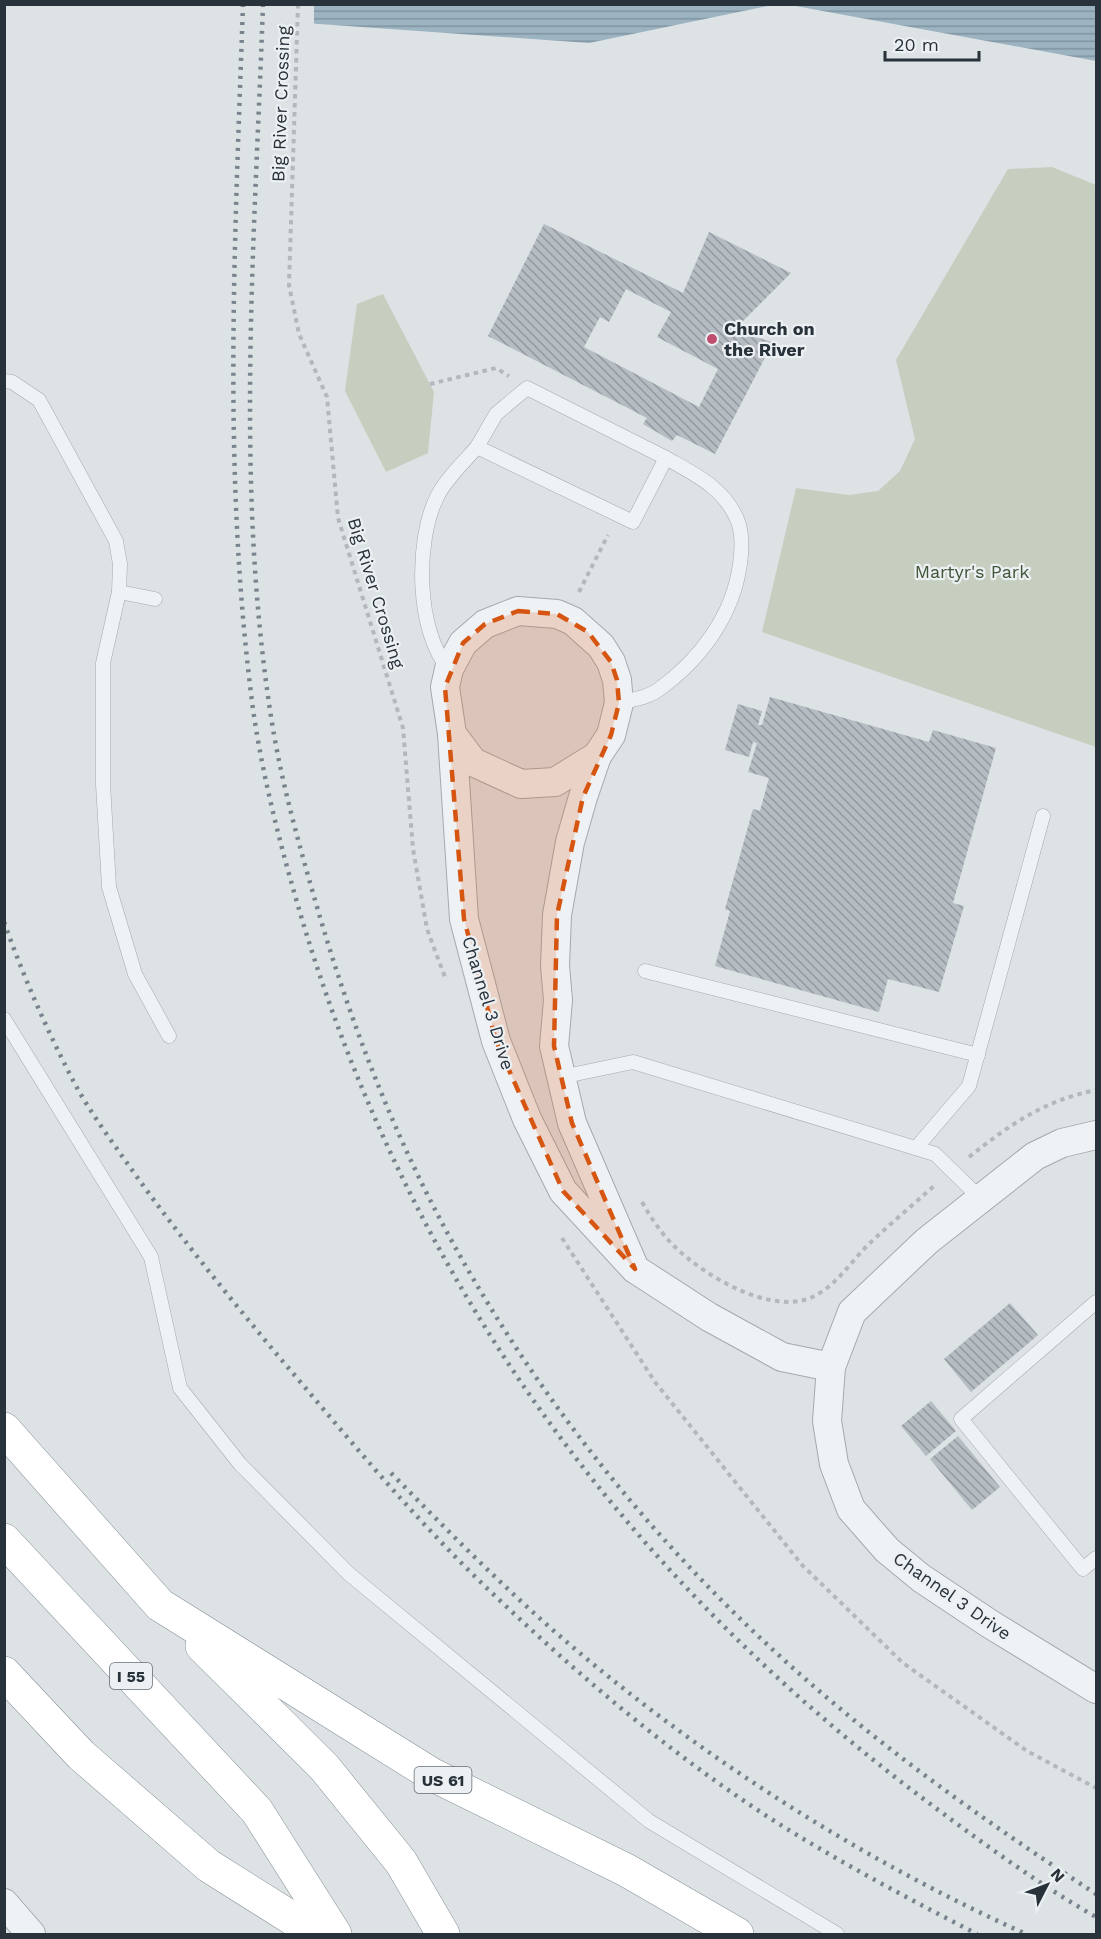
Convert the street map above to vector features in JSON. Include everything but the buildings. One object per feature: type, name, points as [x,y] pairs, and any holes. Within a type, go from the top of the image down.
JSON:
[{"type":"highway","points":[[4,1429],[160,1605],[324,1767],[401,1862],[442,1935]]},
{"type":"highway","name":"I 55","points":[[4,1540],[257,1811],[335,1935]]},
{"type":"highway","name":"US 61","points":[[160,1605],[431,1774],[626,1870],[737,1935]]},
{"type":"highway","points":[[4,1672],[81,1755],[209,1866],[317,1935]]},
{"type":"street","name":"Channel 3 Drive","points":[[635,1269],[572,1123],[554,1046],[558,1000],[555,966],[557,915],[570,842],[597,756],[611,735],[619,703],[617,680],[611,662],[601,646],[580,626],[557,614],[518,611],[500,616],[485,624],[463,643],[449,669],[445,687],[452,735],[464,919],[496,1041],[527,1119],[563,1191],[635,1269],[709,1317],[782,1357],[831,1367]]},
{"type":"street","name":"Channel 3 Drive","points":[[452,735],[473,762],[521,784],[555,782],[597,756]]},
{"type":"street","name":"Channel 3 Drive","points":[[1096,1135],[1062,1143],[1035,1156],[927,1241],[852,1312],[831,1367],[827,1421],[834,1464],[851,1509],[887,1550],[921,1578],[1028,1648],[1096,1688]]},
{"type":"street","points":[[4,1903],[31,1935]]},
{"type":"lane","points":[[4,381],[12,382],[39,400],[116,541],[120,564],[119,592],[103,663],[104,784],[109,887],[135,974],[169,1036]]},
{"type":"lane","points":[[449,669],[440,658],[430,637],[424,606],[423,570],[427,526],[437,496],[477,447],[496,414],[526,388],[666,458],[712,485],[724,498],[738,520],[742,548],[737,589],[725,617],[705,645],[656,692],[619,703]]},
{"type":"lane","points":[[477,447],[633,522],[666,458]]},
{"type":"lane","points":[[119,592],[155,598]]},
{"type":"lane","points":[[916,1148],[969,1086],[1043,816]]},
{"type":"lane","points":[[645,971],[978,1055]]},
{"type":"lane","points":[[4,1019],[151,1257],[180,1388],[240,1464],[349,1574],[649,1821],[837,1935]]},
{"type":"lane","points":[[561,1077],[633,1062],[935,1154],[981,1199]]},
{"type":"lane","points":[[1096,1302],[961,1419],[1083,1569],[1096,1558]]},
{"type":"path","name":"Big River Crossing","points":[[298,4],[290,285],[299,334],[327,397],[338,518],[403,728],[413,849],[428,929],[450,991]]},
{"type":"path","points":[[430,384],[495,368],[526,388]]},
{"type":"path","points":[[584,582],[604,545]]},
{"type":"path","points":[[559,1232],[655,1382],[802,1565],[903,1663],[1027,1751],[1096,1788]]},
{"type":"highlighted area","points":[[518,611],[537,611],[557,614],[588,632],[611,662],[617,680],[619,703],[611,735],[583,797],[557,915],[554,1046],[572,1123],[635,1269],[563,1191],[496,1041],[464,919],[445,687],[463,643],[485,624]]},
{"type":"green space","name":"Martyr's Park","points":[[1052,167],[1096,185],[1096,747],[762,632],[796,488],[849,495],[878,491],[900,471],[915,439],[896,360],[1008,169]]},
{"type":"green space","points":[[383,294],[434,392],[428,453],[386,472],[345,391],[357,304]]},
{"type":"water","points":[[254,5],[773,5],[589,43],[305,23]]},
{"type":"water","points":[[790,5],[1096,5],[1096,61]]},
{"type":"pier","points":[[251,4],[314,5],[314,27],[304,26]]},
{"type":"railway","points":[[243,4],[234,269],[234,445],[243,621],[253,709],[273,813],[301,916],[346,1049],[401,1175],[465,1294],[538,1407],[621,1514],[712,1614],[812,1709],[921,1797],[1029,1875],[1096,1917]]},
{"type":"railway","points":[[263,4],[250,358],[250,447],[259,623],[274,733],[300,848],[325,935],[353,1019],[402,1142],[441,1221],[510,1338],[588,1449],[676,1553],[771,1648],[848,1715],[970,1808],[1096,1894]]},
{"type":"railway","points":[[4,922],[28,985],[56,1046],[82,1097],[110,1139],[166,1217],[237,1307],[434,1535],[558,1654],[628,1714],[700,1770],[825,1852],[977,1934]]},
{"type":"railway","points":[[391,1473],[471,1554],[554,1631],[663,1719],[720,1760],[840,1837],[901,1872],[1026,1934]]},
{"type":"place","name":"Church on the River","points":[[712,339]]}]
